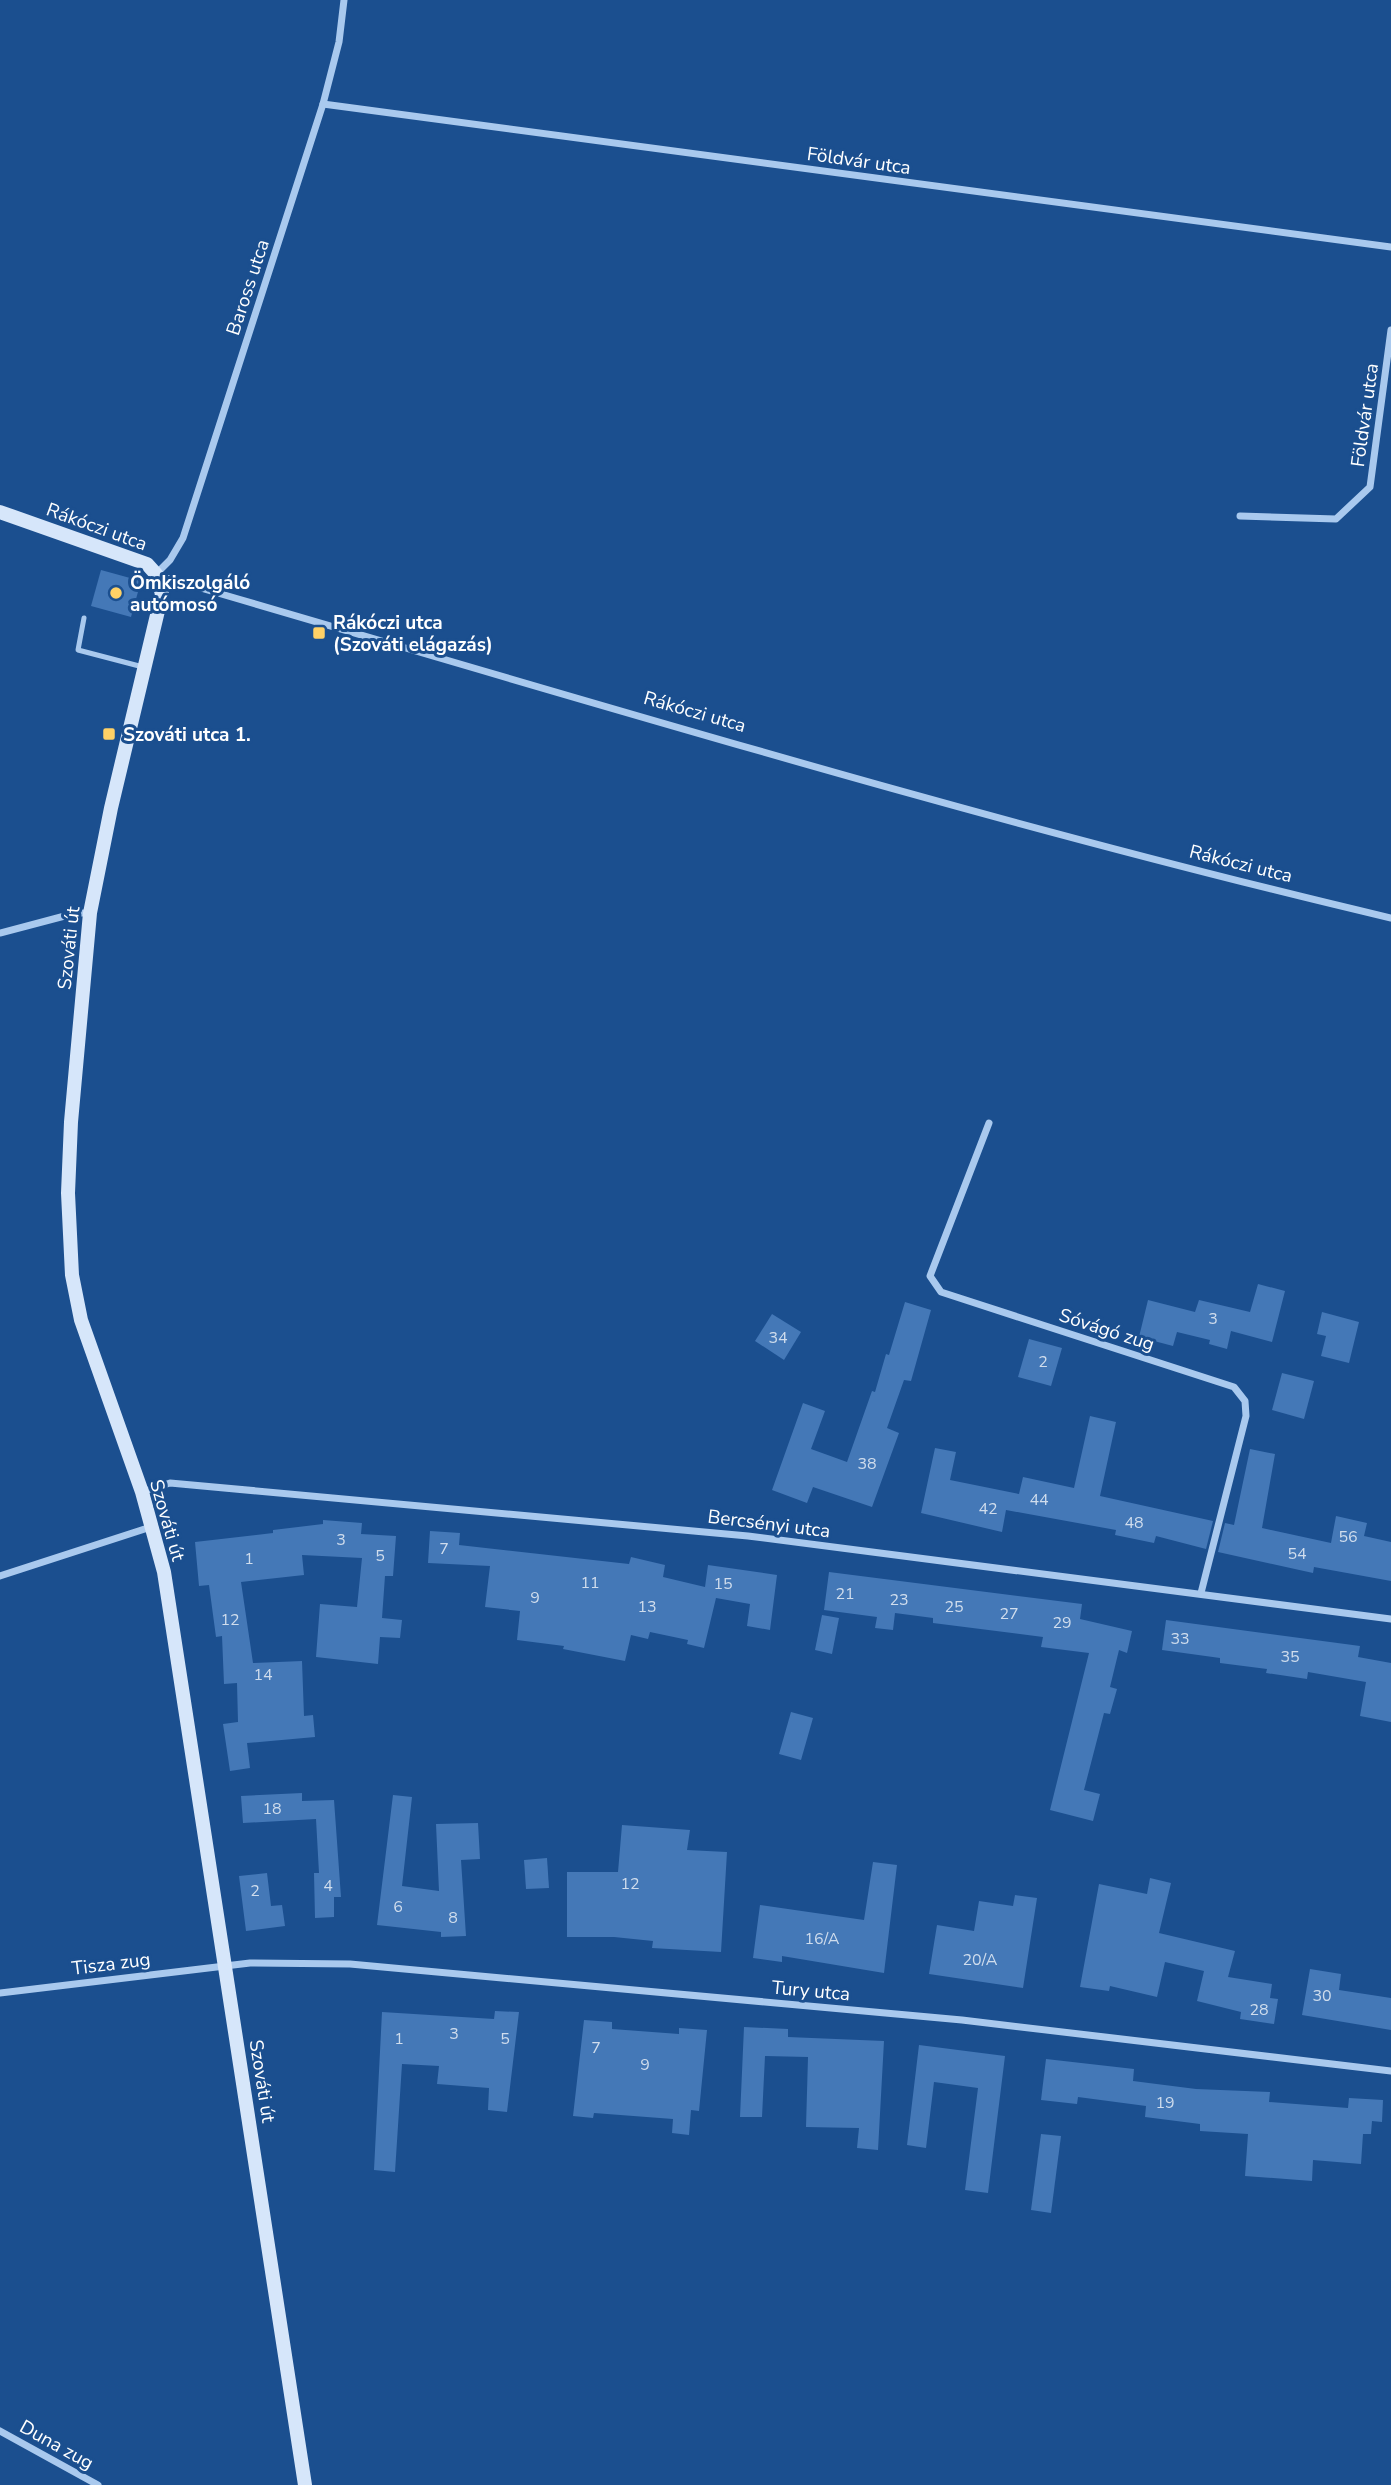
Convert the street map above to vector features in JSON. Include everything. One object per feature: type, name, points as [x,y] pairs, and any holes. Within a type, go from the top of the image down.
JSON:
[{"type":"main road","name":"Rákóczi utca","points":[[0,512],[147,564],[156,574]]},
{"type":"main road","name":"Szováti út","points":[[156,574],[162,593],[143,667],[90,913],[71,1122],[68,1193],[72,1275],[98,1375],[142,1492],[170,1606],[305,2485]]},
{"type":"street","name":"Baross utca","points":[[156,574],[170,560],[183,538],[323,104],[339,42],[344,0]]},
{"type":"street","name":"Földvár utca","points":[[323,104],[1391,247]]},
{"type":"street","name":"Földvár utca","points":[[1240,516],[1336,519],[1370,487],[1391,330]]},
{"type":"street","name":"Rákóczi utca","points":[[156,574],[988,817],[1204,874],[1391,918]]},
{"type":"street","points":[[0,933],[76,913],[90,913]]},
{"type":"street","name":"Sóvágó zug","points":[[989,1123],[930,1276],[941,1292],[1234,1387],[1245,1401],[1246,1416],[1201,1593]]},
{"type":"street","name":"Bercsényi utca","points":[[142,1492],[170,1483],[748,1536],[1391,1619]]},
{"type":"street","points":[[0,1576],[151,1527]]},
{"type":"street","name":"Tury utca","points":[[226,1966],[250,1963],[364,1965],[962,2020],[1391,2071]]},
{"type":"street","name":"Tisza zug","points":[[0,1993],[226,1966]]},
{"type":"street","name":"Duna zug","points":[[0,2431],[98,2485]]},
{"type":"lane","points":[[84,618],[78,650],[143,667]]},
{"type":"building","name":"Ömkiszolgáló autómosó","points":[[101,570],[141,581],[131,617],[91,606]]},
{"type":"building","points":[[1258,1284],[1285,1291],[1272,1342],[1231,1331],[1227,1349],[1209,1344],[1210,1340],[1177,1332],[1173,1346],[1139,1337],[1148,1300],[1195,1312],[1199,1300],[1250,1312]]},
{"type":"building","points":[[905,1302],[931,1310],[911,1381],[904,1380],[887,1428],[899,1433],[872,1507],[813,1487],[807,1503],[772,1490],[803,1403],[825,1411],[811,1449],[847,1462],[872,1391],[875,1392],[886,1354],[889,1355]]},
{"type":"building","points":[[1322,1312],[1359,1322],[1349,1363],[1321,1356],[1326,1336],[1317,1334]]},
{"type":"building","points":[[772,1314],[801,1332],[784,1360],[755,1341]]},
{"type":"building","points":[[1029,1339],[1062,1348],[1051,1386],[1018,1377]]},
{"type":"building","points":[[1282,1373],[1314,1381],[1304,1419],[1272,1410]]},
{"type":"building","points":[[1090,1416],[1116,1422],[1100,1496],[1213,1521],[1206,1549],[1156,1536],[1154,1543],[1115,1535],[1116,1530],[1006,1510],[1002,1532],[921,1513],[935,1448],[956,1452],[950,1480],[1019,1494],[1023,1477],[1074,1488]]},
{"type":"building","points":[[1250,1449],[1275,1454],[1262,1528],[1331,1543],[1336,1516],[1367,1523],[1364,1536],[1391,1542],[1391,1581],[1314,1567],[1313,1573],[1218,1552],[1225,1523],[1234,1525]]},
{"type":"building","points":[[323,1520],[362,1523],[361,1534],[396,1536],[393,1576],[385,1576],[382,1618],[402,1620],[400,1638],[380,1637],[378,1664],[316,1657],[320,1604],[357,1607],[362,1558],[302,1555],[304,1575],[241,1582],[253,1663],[302,1661],[304,1716],[313,1715],[315,1737],[247,1743],[250,1768],[230,1771],[223,1724],[238,1722],[237,1683],[224,1684],[222,1636],[216,1637],[209,1585],[199,1586],[195,1542],[273,1533],[273,1530],[323,1524]]},
{"type":"building","points":[[430,1531],[460,1533],[459,1545],[629,1564],[631,1557],[665,1565],[663,1577],[705,1587],[708,1565],[777,1575],[770,1630],[747,1626],[750,1604],[716,1598],[704,1648],[687,1644],[688,1640],[650,1632],[648,1639],[631,1635],[625,1661],[563,1649],[564,1646],[517,1640],[520,1611],[485,1607],[490,1566],[428,1563]]},
{"type":"building","points":[[829,1572],[1082,1604],[1080,1619],[1132,1631],[1127,1653],[1119,1650],[1110,1687],[1117,1689],[1110,1714],[1104,1713],[1084,1790],[1100,1794],[1093,1821],[1050,1810],[1089,1653],[1041,1647],[1043,1637],[933,1623],[933,1618],[895,1613],[893,1630],[875,1628],[877,1617],[824,1610]]},
{"type":"building","points":[[822,1615],[839,1618],[832,1654],[815,1650]]},
{"type":"building","points":[[1166,1620],[1360,1646],[1358,1657],[1391,1663],[1391,1722],[1360,1716],[1366,1682],[1308,1672],[1307,1679],[1266,1673],[1267,1669],[1220,1663],[1220,1658],[1162,1650]]},
{"type":"building","points":[[791,1712],[813,1718],[801,1760],[779,1754]]},
{"type":"building","points":[[302,1793],[302,1801],[334,1800],[341,1897],[334,1897],[334,1917],[315,1918],[314,1873],[319,1873],[316,1819],[243,1823],[241,1796]]},
{"type":"building","points":[[393,1795],[412,1797],[402,1886],[439,1891],[436,1824],[478,1823],[480,1859],[461,1860],[466,1936],[441,1937],[441,1932],[377,1925]]},
{"type":"building","points":[[622,1825],[690,1830],[687,1850],[727,1852],[721,1952],[652,1948],[653,1941],[614,1937],[567,1937],[567,1872],[618,1872]]},
{"type":"building","points":[[547,1858],[549,1888],[526,1889],[524,1860]]},
{"type":"building","points":[[873,1862],[897,1865],[884,1973],[782,1956],[782,1962],[753,1958],[760,1905],[864,1920]]},
{"type":"building","points":[[267,1873],[271,1906],[282,1905],[285,1926],[246,1931],[239,1876]]},
{"type":"building","points":[[1150,1878],[1171,1883],[1159,1933],[1235,1951],[1228,1977],[1272,1984],[1270,1998],[1278,1999],[1274,2024],[1240,2019],[1241,2012],[1197,2001],[1204,1971],[1165,1962],[1157,1997],[1110,1986],[1109,1991],[1080,1987],[1099,1884],[1147,1894]]},
{"type":"building","points":[[1015,1895],[1037,1898],[1023,1988],[929,1974],[937,1925],[974,1931],[979,1901],[1013,1906]]},
{"type":"building","points":[[1310,1969],[1341,1974],[1339,1990],[1391,1998],[1391,2030],[1302,2015]]},
{"type":"building","points":[[495,2011],[519,2012],[507,2112],[488,2110],[489,2088],[437,2084],[439,2066],[402,2064],[395,2172],[374,2170],[382,2012],[494,2019]]},
{"type":"building","points":[[584,2020],[612,2022],[612,2029],[679,2034],[679,2028],[707,2030],[699,2111],[691,2110],[689,2135],[672,2133],[673,2119],[594,2113],[593,2118],[573,2116]]},
{"type":"building","points":[[744,2027],[788,2029],[788,2037],[884,2041],[878,2150],[857,2148],[859,2128],[806,2127],[808,2057],[765,2056],[762,2117],[740,2117]]},
{"type":"building","points":[[919,2045],[1005,2056],[988,2193],[965,2190],[978,2088],[934,2082],[926,2148],[907,2145]]},
{"type":"building","points":[[1046,2059],[1134,2069],[1133,2081],[1196,2089],[1270,2092],[1269,2102],[1348,2108],[1349,2098],[1383,2100],[1382,2122],[1372,2121],[1371,2134],[1363,2134],[1361,2164],[1313,2160],[1312,2181],[1245,2176],[1248,2134],[1200,2131],[1200,2124],[1145,2117],[1146,2106],[1078,2097],[1077,2104],[1041,2100]]},
{"type":"building","points":[[1041,2134],[1061,2136],[1051,2213],[1031,2210]]},
{"type":"place","name":"Ömkiszolgáló autómosó","points":[[116,593]]},
{"type":"place","name":"Rákóczi utca (Szováti elágazás)","points":[[319,633]]},
{"type":"place","name":"Szováti utca 1.","points":[[109,734]]}]
